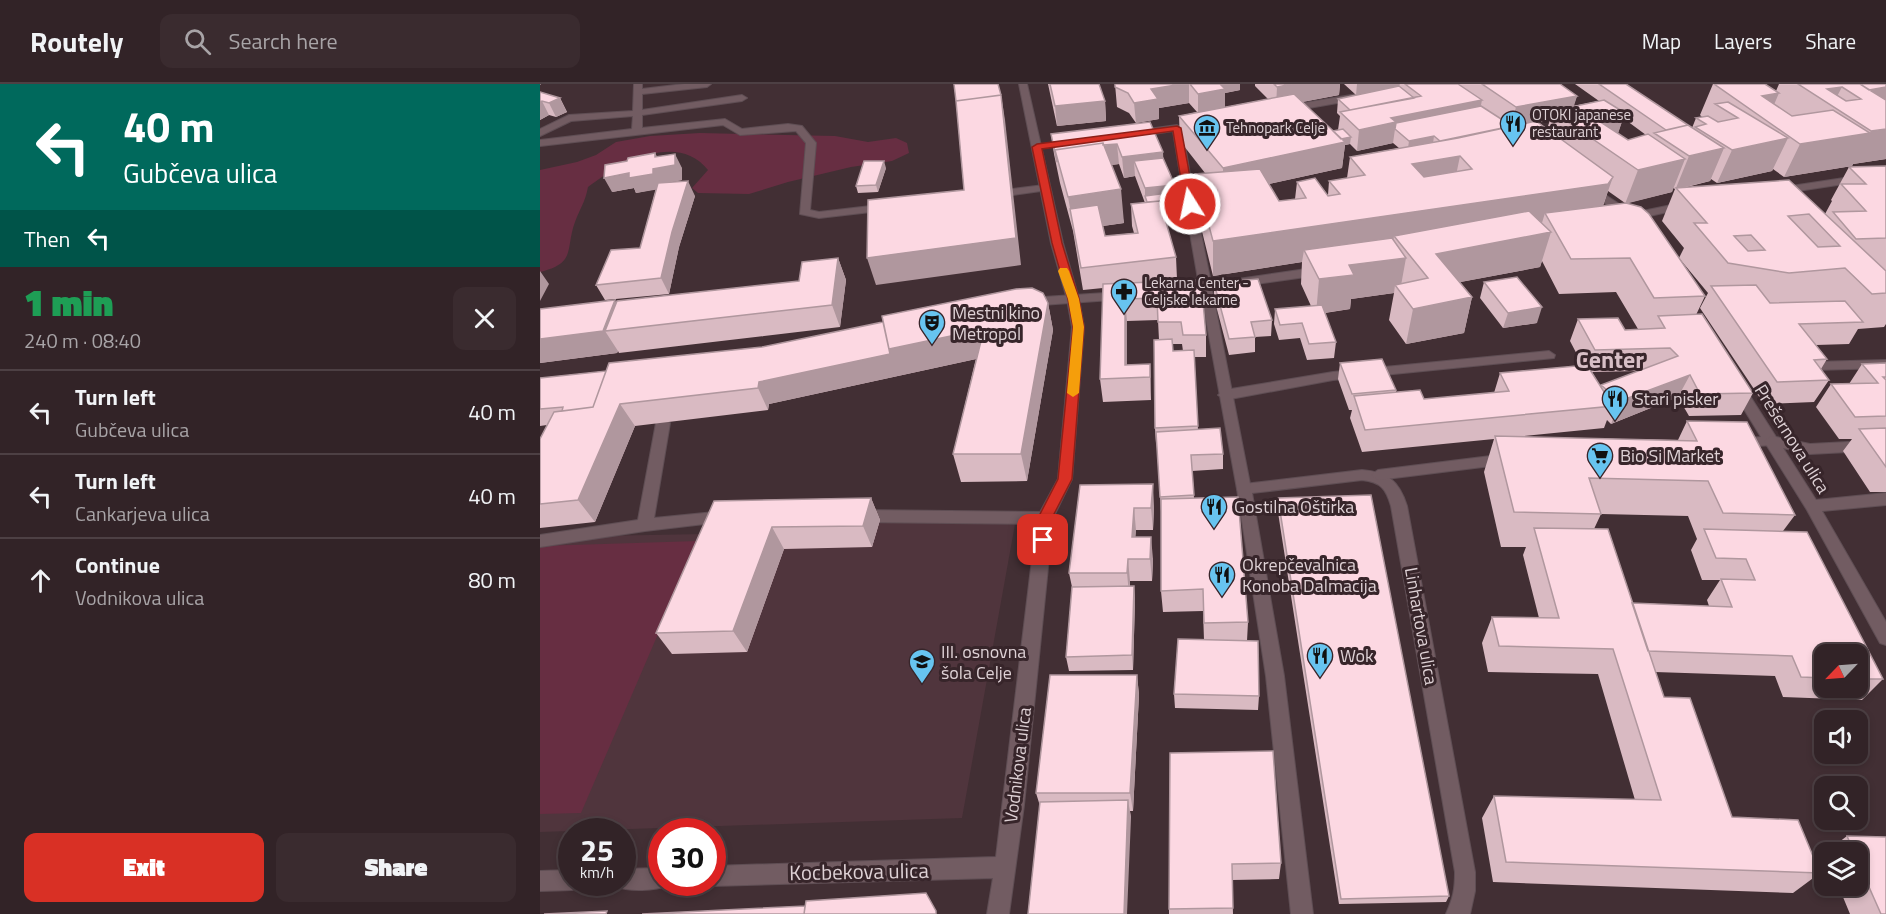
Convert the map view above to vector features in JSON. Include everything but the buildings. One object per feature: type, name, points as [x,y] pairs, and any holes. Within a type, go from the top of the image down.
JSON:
[{"type":"street","points":[[637,131],[638,88],[707,84]]},
{"type":"street","name":"Vodnikova ulica","points":[[998,914],[1045,518],[1065,479],[1078,327],[1044,188],[1023,84]]},
{"type":"street","points":[[1277,110],[1368,95]]},
{"type":"street","points":[[540,133],[569,118],[638,112],[742,98]]},
{"type":"street","points":[[540,143],[726,122],[740,132],[788,126],[799,128],[811,143],[804,212],[819,215],[899,206]]},
{"type":"street","points":[[1119,136],[1182,127],[1190,204],[1244,489],[1275,676],[1302,914]]},
{"type":"street","points":[[1037,147],[1049,146]]},
{"type":"street","points":[[1761,193],[1844,181],[1886,181]]},
{"type":"street","points":[[1584,184],[1635,222]]},
{"type":"street","points":[[1013,192],[1044,188]]},
{"type":"street","points":[[1612,222],[1635,222],[1655,210],[1702,202]]},
{"type":"street","points":[[1172,292],[1206,290],[1336,269]]},
{"type":"street","points":[[1014,303],[1128,295]]},
{"type":"street","points":[[1225,395],[1333,376],[1549,356]]},
{"type":"street","points":[[1814,366],[1886,364]]},
{"type":"street","name":"Prešernova ulica","points":[[1733,380],[1812,506],[1886,638]]},
{"type":"street","points":[[645,525],[663,423]]},
{"type":"street","points":[[1723,444],[1771,441],[1810,450],[1886,445]]},
{"type":"street","points":[[1244,489],[1319,479],[1378,476],[1524,457]]},
{"type":"street","name":"Linhartova ulica","points":[[1378,476],[1390,484],[1400,506],[1465,872],[1463,901],[1461,911],[1457,914]]},
{"type":"street","points":[[1812,506],[1886,499]]},
{"type":"street","points":[[540,541],[645,525],[744,515]]},
{"type":"street","points":[[849,516],[1045,518]]},
{"type":"street","name":"Kocbekova ulica","points":[[726,876],[1005,867]]},
{"type":"street","points":[[540,881],[558,880]]},
{"type":"shaded area","points":[[700,133],[835,136],[868,142],[896,138],[907,143],[909,153],[892,161],[851,167],[749,194],[698,193],[692,188],[708,170],[695,159],[681,153],[665,152],[648,155],[616,169],[588,187],[572,232],[568,254],[560,264],[540,272],[540,170],[577,162],[596,155],[616,142],[650,136]]},
{"type":"shaded area","points":[[719,506],[1017,513],[962,818],[726,826],[726,818],[648,818],[648,828],[636,829],[636,818],[558,818],[558,831],[540,832],[540,537],[706,534]]},
{"type":"shaded area","points":[[698,541],[581,813],[540,814],[540,546]]},
{"type":"slow traffic","points":[[1064,271],[1073,299],[1078,327],[1073,393]]},
{"type":"place","name":"OTOKI japanese restaurant","points":[[1513,147]]},
{"type":"place","name":"Tehnopark Celje","points":[[1207,151]]},
{"type":"place","name":"Lekarna Center - Celjske lekarne","points":[[1124,315]]},
{"type":"place","name":"Mestni kino Metropol","points":[[932,346]]},
{"type":"place","name":"Stari pisker","points":[[1615,422]]},
{"type":"place","name":"Bio Si Market","points":[[1600,479]]},
{"type":"place","name":"Gostilna Oštirka","points":[[1214,530]]},
{"type":"place","name":"Okrepčevalnica Konoba Dalmacija","points":[[1222,598]]},
{"type":"place","name":"Wok","points":[[1320,679]]},
{"type":"place","name":"III. osnovna šola Celje","points":[[922,685]]},
{"type":"district","name":"Center","points":[[1610,360]]},
{"type":"route","points":[[1043,540],[1045,518],[1065,479],[1078,327],[1044,188],[1037,147],[1177,128],[1190,204]]}]
